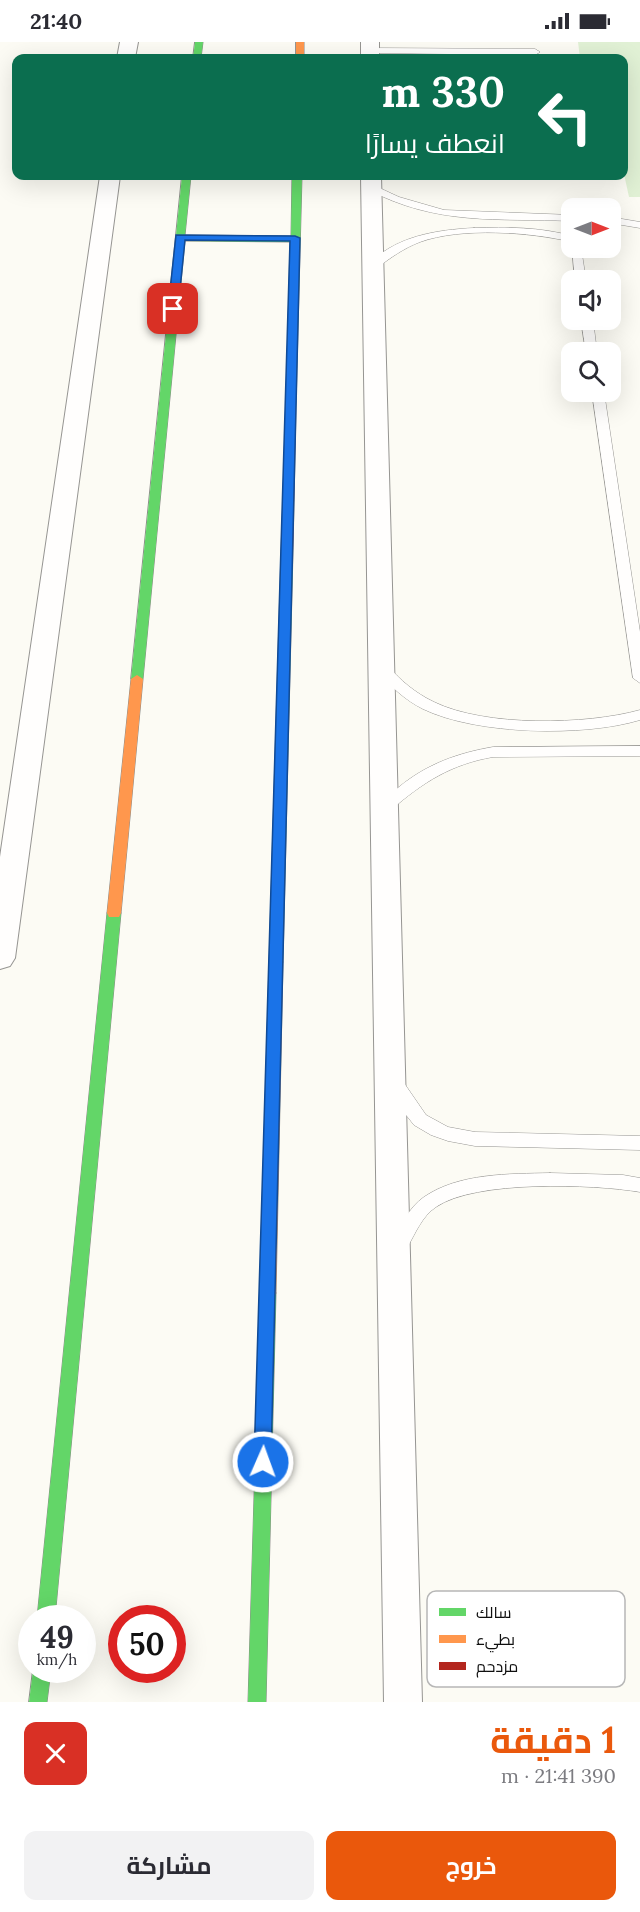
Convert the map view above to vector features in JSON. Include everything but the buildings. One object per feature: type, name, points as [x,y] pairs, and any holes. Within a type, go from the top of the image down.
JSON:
[{"type":"main road","points":[[47,1605],[186,180]]},
{"type":"main road","points":[[256,1702],[297,180]]},
{"type":"main road","points":[[180,237],[295,238]]},
{"type":"main road","points":[[38,1702],[40,1683]]},
{"type":"street","points":[[0,958],[109,180]]},
{"type":"street","points":[[371,182],[386,806],[403,1702]]},
{"type":"lane","points":[[370,50],[535,52]]},
{"type":"lane","points":[[371,182],[406,206],[436,213],[561,218]]},
{"type":"lane","points":[[621,222],[640,225]]},
{"type":"lane","points":[[373,266],[407,243],[436,234],[545,233],[561,237]]},
{"type":"lane","points":[[599,402],[640,678]]},
{"type":"lane","points":[[382,668],[408,694],[444,712],[465,718],[596,726],[627,721],[640,715]]},
{"type":"lane","points":[[386,806],[428,771],[469,755],[493,752],[640,751]]},
{"type":"lane","points":[[391,1073],[406,1106],[418,1121],[454,1135],[475,1138],[640,1143]]},
{"type":"lane","points":[[394,1257],[414,1218],[431,1202],[471,1187],[495,1182],[623,1182],[640,1185]]},
{"type":"green space","points":[[578,42],[640,42],[640,197],[629,197],[625,180],[628,180],[628,54],[580,54]]},
{"type":"traffic: fast","points":[[198,54],[199,42]]},
{"type":"traffic: fast","points":[[137,679],[186,180]]},
{"type":"traffic: fast","points":[[291,408],[297,180]]},
{"type":"traffic: fast","points":[[180,238],[295,239]]},
{"type":"traffic: fast","points":[[276,962],[287,551]]},
{"type":"traffic: fast","points":[[47,1605],[114,913]]},
{"type":"traffic: fast","points":[[257,1702],[268,1293]]},
{"type":"traffic: fast","points":[[38,1702],[40,1683]]},
{"type":"traffic: slow","points":[[300,42],[300,54]]},
{"type":"traffic: slow","points":[[114,913],[137,679]]},
{"type":"traffic: slow","points":[[268,1293],[276,962]]},
{"type":"traffic: jam","points":[[287,551],[291,408]]},
{"type":"route","points":[[173,309],[180,237],[295,238],[263,1462]]}]
